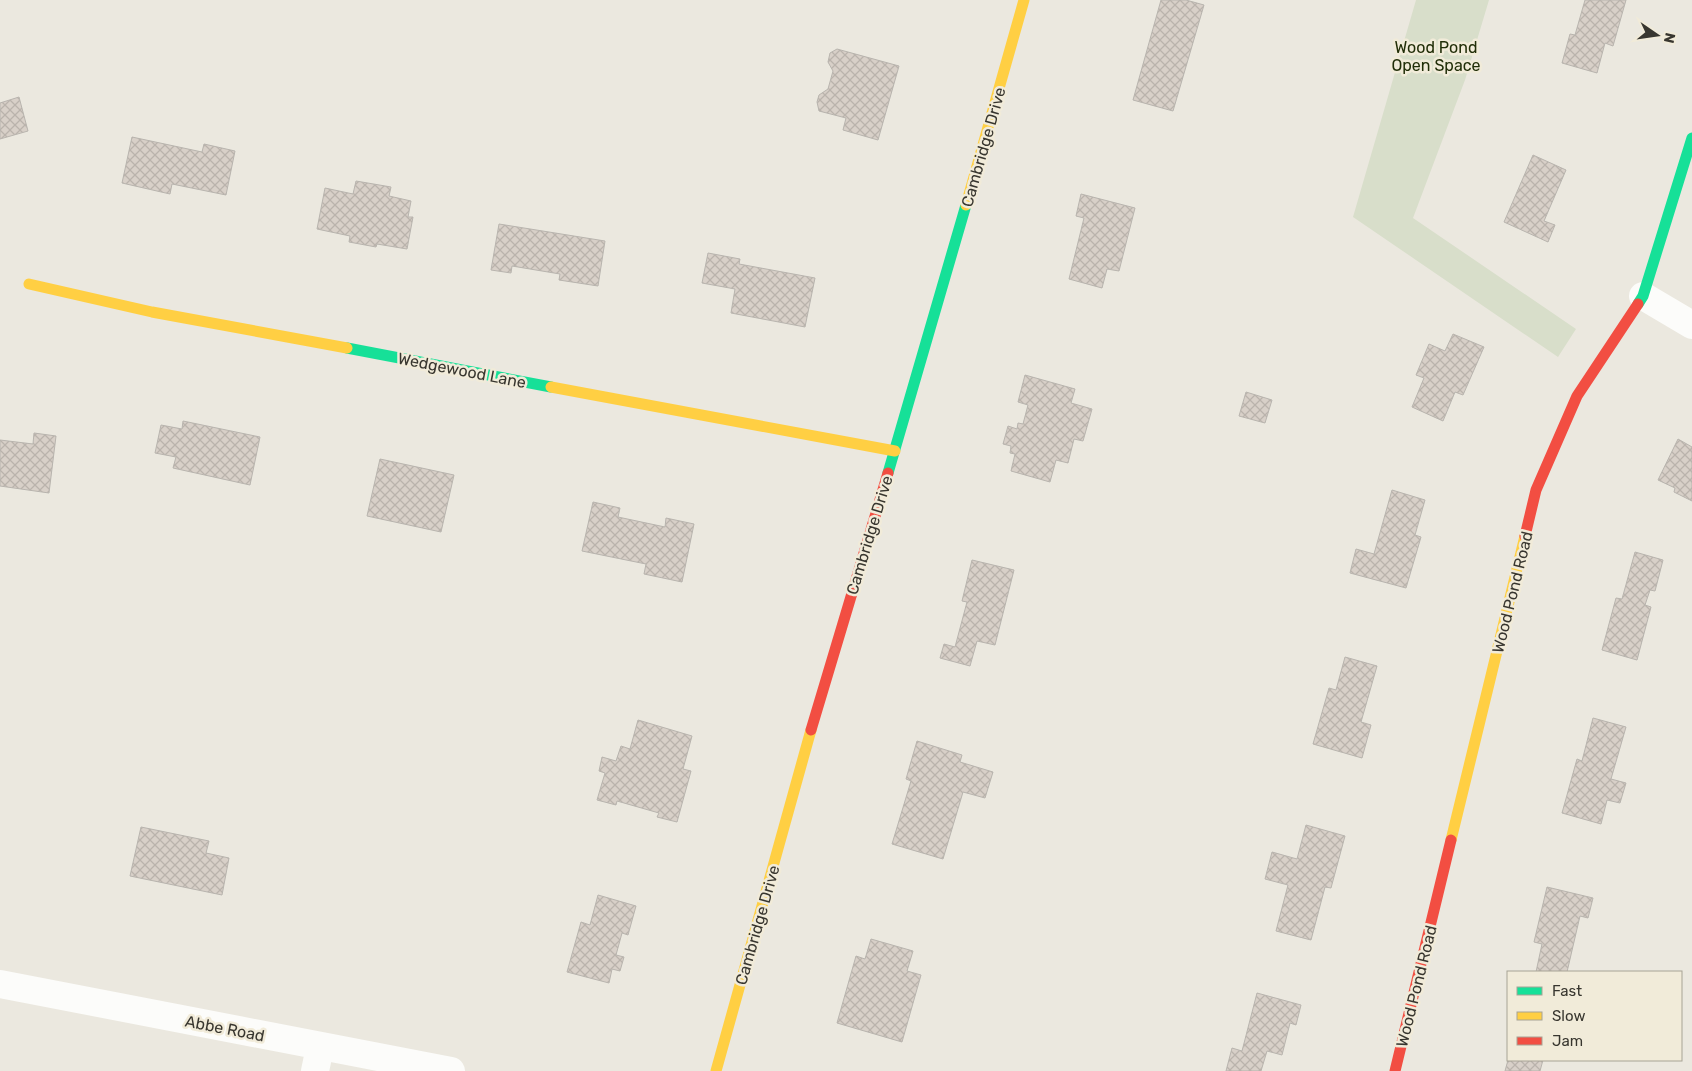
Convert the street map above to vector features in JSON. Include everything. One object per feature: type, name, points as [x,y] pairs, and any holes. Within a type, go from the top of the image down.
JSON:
[{"type":"street","name":"Cambridge Drive","points":[[716,1071],[821,695],[895,451],[1024,0]]},
{"type":"street","name":"Wood Pond Road","points":[[1395,1071],[1536,490],[1577,396],[1643,296],[1692,138]]},
{"type":"street","name":"Wedgewood Lane","points":[[30,284],[152,312],[895,451]]},
{"type":"street","points":[[1643,296],[1692,325]]},
{"type":"street","name":"Abbe Road","points":[[0,984],[317,1059],[451,1071]]},
{"type":"green space","name":"Wood Pond Open Space","points":[[1416,0],[1489,0],[1465,80],[1413,218],[1576,329],[1558,357],[1353,217]]},
{"type":"building","points":[[1161,0],[1186,0],[1204,5],[1173,111],[1133,100]]},
{"type":"building","points":[[1585,0],[1626,0],[1613,46],[1605,43],[1597,73],[1562,63],[1570,34],[1575,35]]},
{"type":"building","points":[[837,49],[899,66],[878,140],[843,130],[846,118],[819,111],[817,102],[819,95],[828,89],[833,71],[828,62],[830,53]]},
{"type":"building","points":[[19,97],[28,131],[0,139],[0,103]]},
{"type":"building","points":[[132,137],[202,152],[204,144],[235,151],[226,195],[172,184],[170,194],[122,183]]},
{"type":"building","points":[[1533,155],[1566,170],[1544,221],[1555,225],[1548,242],[1504,222]]},
{"type":"building","points":[[356,181],[391,187],[389,196],[411,201],[408,217],[413,217],[407,249],[377,244],[376,247],[349,242],[350,236],[317,229],[325,188],[353,194]]},
{"type":"building","points":[[1081,194],[1135,208],[1119,271],[1107,269],[1102,288],[1069,279],[1084,218],[1076,216]]},
{"type":"building","points":[[499,224],[605,241],[598,286],[559,280],[560,274],[512,266],[511,273],[491,270]]},
{"type":"building","points":[[708,253],[740,259],[739,264],[815,278],[805,327],[731,313],[735,289],[702,283]]},
{"type":"building","points":[[1453,334],[1484,347],[1463,395],[1455,392],[1443,421],[1412,407],[1424,378],[1416,375],[1429,344],[1445,351]]},
{"type":"building","points":[[1025,375],[1075,389],[1071,403],[1092,409],[1083,441],[1074,439],[1068,463],[1056,460],[1050,482],[1011,471],[1015,454],[1010,453],[1011,446],[1003,444],[1008,426],[1017,429],[1018,423],[1023,424],[1028,405],[1018,402]]},
{"type":"building","points":[[1246,392],[1272,400],[1265,423],[1239,416]]},
{"type":"building","points":[[183,421],[260,437],[250,485],[173,468],[176,457],[155,453],[161,425],[182,429]]},
{"type":"building","points":[[34,433],[56,436],[49,493],[0,486],[0,440],[33,444]]},
{"type":"building","points":[[1678,439],[1692,447],[1692,501],[1674,492],[1675,488],[1658,480]]},
{"type":"building","points":[[380,459],[454,475],[441,532],[367,516]]},
{"type":"building","points":[[1392,490],[1425,500],[1415,535],[1421,537],[1406,588],[1350,573],[1356,549],[1374,554]]},
{"type":"building","points":[[593,502],[620,508],[618,517],[665,527],[666,518],[694,524],[682,582],[644,574],[646,564],[582,551]]},
{"type":"building","points":[[1635,552],[1663,560],[1655,591],[1650,590],[1645,605],[1651,607],[1637,660],[1602,650],[1616,598],[1622,599]]},
{"type":"building","points":[[972,560],[1014,570],[995,645],[977,641],[970,666],[940,658],[944,644],[955,647],[967,602],[962,601]]},
{"type":"building","points":[[1345,657],[1377,666],[1361,722],[1371,725],[1362,758],[1313,744],[1329,688],[1336,690]]},
{"type":"building","points":[[1593,718],[1626,727],[1611,779],[1626,783],[1620,803],[1607,800],[1601,824],[1562,813],[1577,759],[1582,761]]},
{"type":"building","points":[[638,720],[692,736],[683,769],[691,771],[677,822],[657,817],[659,813],[617,801],[616,805],[597,800],[605,773],[599,771],[602,757],[616,761],[621,746],[630,749]]},
{"type":"building","points":[[917,741],[962,755],[960,762],[993,772],[985,798],[963,792],[943,859],[892,844],[911,781],[906,779]]},
{"type":"building","points":[[1306,825],[1345,836],[1331,888],[1325,887],[1311,940],[1276,931],[1288,885],[1265,879],[1272,852],[1297,859]]},
{"type":"building","points":[[141,827],[209,841],[206,853],[229,858],[222,895],[130,876]]},
{"type":"building","points":[[1547,887],[1593,898],[1588,918],[1580,916],[1567,971],[1536,971],[1542,944],[1534,942]]},
{"type":"building","points":[[598,895],[636,906],[628,935],[622,933],[616,955],[624,957],[620,971],[612,969],[609,983],[567,972],[581,922],[590,925]]},
{"type":"building","points":[[871,939],[913,951],[907,971],[921,975],[902,1042],[837,1023],[856,956],[865,959]]},
{"type":"building","points":[[1257,993],[1301,1005],[1296,1025],[1290,1023],[1282,1055],[1267,1051],[1261,1071],[1226,1071],[1232,1048],[1242,1051]]},
{"type":"building","points":[[1508,1061],[1543,1061],[1540,1071],[1505,1071]]},
{"type":"traffic: fast","points":[[1638,304],[1643,296],[1692,138]]},
{"type":"traffic: fast","points":[[888,473],[966,205]]},
{"type":"traffic: fast","points":[[347,348],[551,387]]},
{"type":"traffic: slow","points":[[966,205],[1024,0]]},
{"type":"traffic: slow","points":[[29,284],[152,312],[347,348]]},
{"type":"traffic: slow","points":[[551,387],[895,451]]},
{"type":"traffic: slow","points":[[1451,840],[1525,536]]},
{"type":"traffic: slow","points":[[716,1071],[811,730]]},
{"type":"traffic: jam","points":[[1525,536],[1536,490],[1577,396],[1638,304]]},
{"type":"traffic: jam","points":[[811,730],[888,473]]},
{"type":"traffic: jam","points":[[1395,1071],[1451,840]]}]
